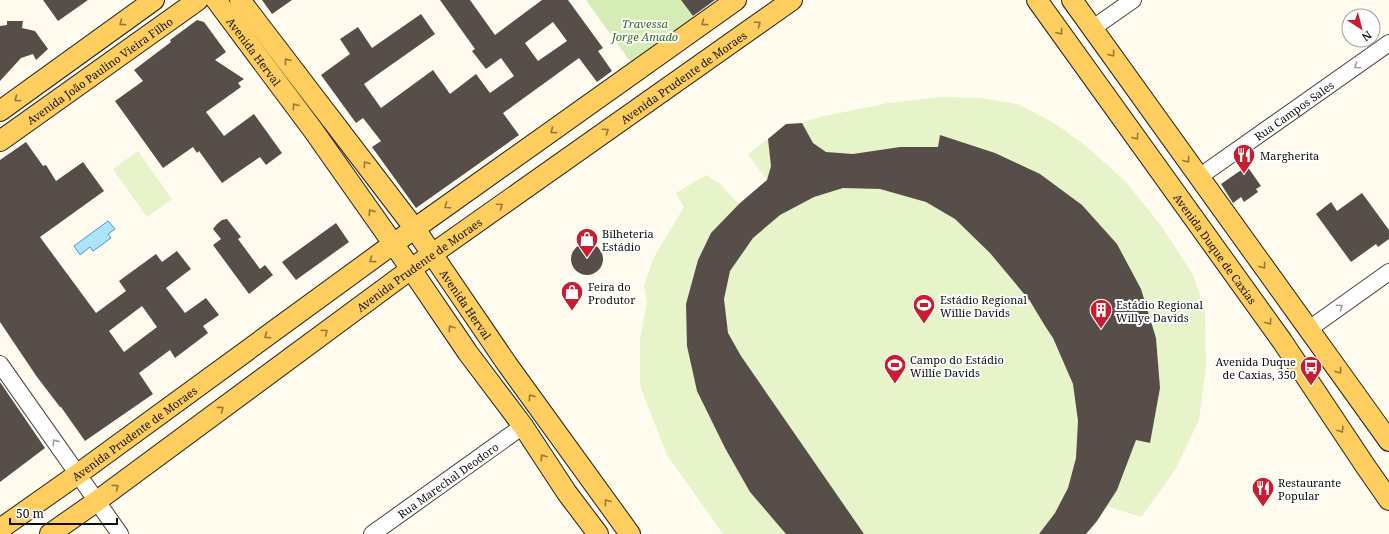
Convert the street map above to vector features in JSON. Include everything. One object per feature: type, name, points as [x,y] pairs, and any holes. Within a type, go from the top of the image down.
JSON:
[{"type":"main road","points":[[0,112],[154,0]]},
{"type":"main road","name":"Avenida João Paulino Vieira Filho","points":[[0,141],[198,0]]},
{"type":"main road","name":"Avenida Herval","points":[[216,0],[313,130],[468,353],[523,426],[568,493],[598,534]]},
{"type":"main road","name":"Avenida Herval","points":[[240,0],[318,100],[415,229],[431,255],[507,364],[630,534]]},
{"type":"main road","name":"Avenida Prudente de Moraes","points":[[0,529],[78,474],[393,244],[736,0]]},
{"type":"main road","name":"Avenida Prudente de Moraes","points":[[50,534],[97,501],[411,269],[792,0]]},
{"type":"main road","name":"Avenida Duque de Caxias","points":[[1037,0],[1282,341],[1386,494]]},
{"type":"main road","points":[[1072,0],[1389,441]]},
{"type":"main road","points":[[313,130],[318,100]]},
{"type":"main road","points":[[468,353],[507,364]]},
{"type":"main road","points":[[568,448],[568,493]]},
{"type":"street","points":[[1093,28],[1133,0]]},
{"type":"street","name":"Rua Campos Sales","points":[[1199,177],[1389,43]]},
{"type":"street","points":[[1309,329],[1389,272]]},
{"type":"street","points":[[0,364],[120,534]]},
{"type":"street","name":"Rua Marechal Deodoro","points":[[372,534],[523,426]]},
{"type":"green space","name":"Travessa Jorge Amado","points":[[586,0],[681,0],[700,26],[637,71]]},
{"type":"green space","name":"Estádio Regional Willie Davids","points":[[941,97],[981,98],[1017,104],[1056,124],[1087,147],[1126,182],[1162,227],[1193,275],[1205,310],[1206,368],[1199,420],[1175,470],[1141,517],[1107,506],[1086,534],[723,534],[667,455],[640,386],[640,339],[647,302],[644,286],[653,259],[684,207],[676,193],[706,175],[720,184],[739,204],[767,180],[748,154],[786,124],[802,123],[820,117],[888,103]]},
{"type":"green space","points":[[138,151],[172,199],[147,217],[113,169]]},
{"type":"water","points":[[108,221],[115,229],[108,234],[111,238],[93,251],[90,247],[80,255],[74,246]]},
{"type":"building","points":[[43,0],[88,0],[58,21]]},
{"type":"building","points":[[262,0],[292,0],[272,14]]},
{"type":"building","points":[[440,0],[470,0],[495,35],[542,0],[568,0],[603,48],[598,51],[612,71],[597,82],[579,58],[503,113],[519,135],[416,208],[372,147],[381,141],[363,118],[356,123],[321,75],[350,54],[340,39],[358,27],[372,48],[421,14],[435,34],[364,84],[381,108],[433,70],[450,94],[476,74],[490,93],[514,76],[501,58],[486,69],[472,51],[475,49]],"holes":[[[553,22],[567,41],[538,61],[525,43]]]},
{"type":"building","points":[[681,0],[715,0],[693,16]]},
{"type":"building","points":[[197,20],[204,22],[226,52],[215,60],[244,79],[238,83],[241,87],[206,112],[224,136],[254,114],[282,153],[266,165],[260,157],[222,183],[199,151],[197,153],[193,147],[163,168],[115,101],[143,81],[134,70]]},
{"type":"building","points":[[7,21],[23,21],[22,28],[35,31],[48,49],[36,60],[33,54],[21,58],[0,81],[0,26],[7,25]]},
{"type":"building","name":"Estádio Regional Willye Davids","points":[[802,123],[813,143],[826,152],[853,154],[900,147],[938,147],[940,135],[995,153],[1040,174],[1082,205],[1117,244],[1141,289],[1156,338],[1160,388],[1150,443],[1136,440],[1117,490],[1097,521],[1086,534],[1039,534],[1055,513],[1068,488],[1076,458],[1078,421],[1073,384],[1053,338],[1030,301],[990,253],[955,219],[926,202],[880,189],[843,188],[814,197],[780,215],[753,238],[730,271],[724,299],[728,333],[741,356],[864,534],[786,534],[750,492],[725,448],[697,391],[687,346],[686,304],[698,260],[711,233],[739,204],[767,180],[771,166],[768,139],[786,124]]},
{"type":"building","points":[[26,142],[43,166],[46,165],[56,181],[83,162],[104,191],[40,237],[96,313],[126,291],[119,281],[156,254],[162,262],[177,251],[191,269],[166,288],[185,313],[206,298],[219,315],[203,326],[208,333],[175,358],[170,350],[139,373],[153,394],[85,441],[37,377],[0,322],[0,160]],"holes":[[[142,306],[157,327],[124,352],[109,331]]]},
{"type":"building","name":"Margherita","points":[[1247,166],[1261,186],[1256,189],[1258,192],[1244,202],[1241,197],[1233,203],[1221,184]]},
{"type":"building","points":[[1362,193],[1389,230],[1389,239],[1378,247],[1376,244],[1351,262],[1316,214],[1331,202],[1337,211]]},
{"type":"building","points":[[227,219],[241,237],[238,239],[260,269],[265,265],[273,275],[249,294],[213,245],[221,239],[213,229],[222,220]]},
{"type":"building","points":[[336,223],[349,242],[296,280],[282,262]]},
{"type":"building","name":"Bilheteria Estádio","points":[[584,243],[590,243],[599,247],[603,259],[599,271],[590,275],[584,275],[575,271],[571,262],[571,256],[575,247]]},
{"type":"building","points":[[0,382],[45,448],[0,482]]},
{"type":"place","name":"Margherita","points":[[1244,174]]},
{"type":"place","name":"Bilheteria Estádio","points":[[587,258]]},
{"type":"place","name":"Feira do Produtor","points":[[572,312]]},
{"type":"place","name":"Estádio Regional Willie Davids","points":[[924,324]]},
{"type":"place","name":"Estádio Regional Willye Davids","points":[[1101,330]]},
{"type":"place","name":"Campo do Estádio Willie Davids","points":[[895,384]]},
{"type":"place","name":"Avenida Duque de Caxias, 350","points":[[1311,386]]},
{"type":"place","name":"Restaurante Popular","points":[[1263,508]]}]
